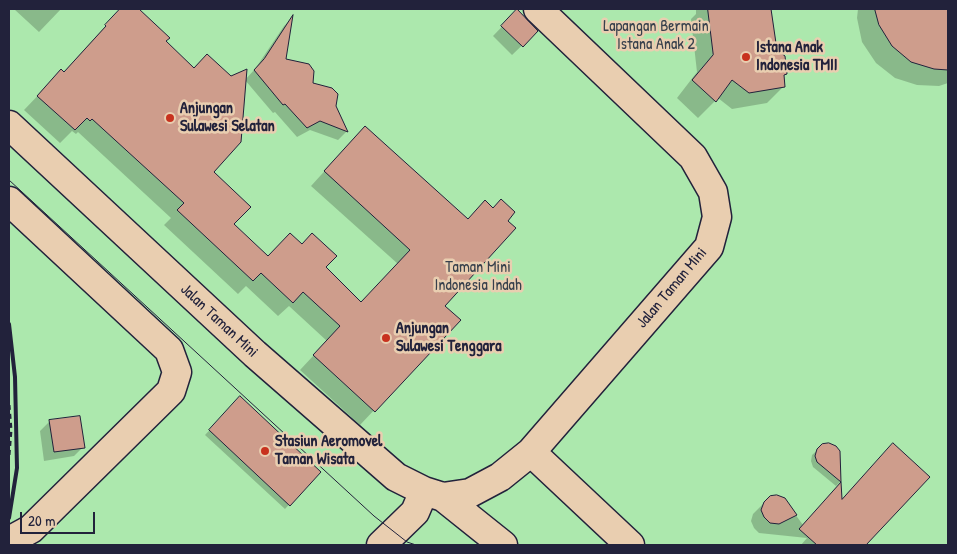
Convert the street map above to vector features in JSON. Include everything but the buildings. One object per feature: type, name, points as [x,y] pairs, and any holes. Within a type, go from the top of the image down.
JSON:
[{"type":"lane","name":"Jalan Taman Mini","points":[[434,494],[470,493],[500,477],[531,452],[709,247],[716,217],[713,192],[692,157],[538,9]]},
{"type":"lane","name":"Jalan Taman Mini","points":[[9,125],[255,354],[396,477],[434,494],[504,545]]},
{"type":"lane","points":[[9,202],[169,350],[177,372],[171,391],[31,529],[9,541]]},
{"type":"lane","points":[[531,452],[630,545]]},
{"type":"lane","points":[[381,545],[434,494]]},
{"type":"path","points":[[9,405],[11,430],[9,455]]},
{"type":"green space","name":"Taman Mini Indonesia Indah","points":[[9,9],[948,9],[948,545],[9,545]]},
{"type":"tram line","points":[[9,180],[374,516],[407,542],[416,545]]},
{"type":"railway","points":[[9,324],[15,377],[17,468],[9,518]]},
{"type":"place","name":"Istana Anak Indonesia TMII","points":[[746,57]]},
{"type":"place","name":"Anjungan Sulawesi Selatan","points":[[170,118]]},
{"type":"place","name":"Anjungan Sulawesi Tenggara","points":[[386,338]]},
{"type":"place","name":"Stasiun Aeromovel Taman Wisata","points":[[265,451]]},
{"type":"park label","name":"Lapangan Bermain Istana Anak 2","points":[[656,36]]}]
